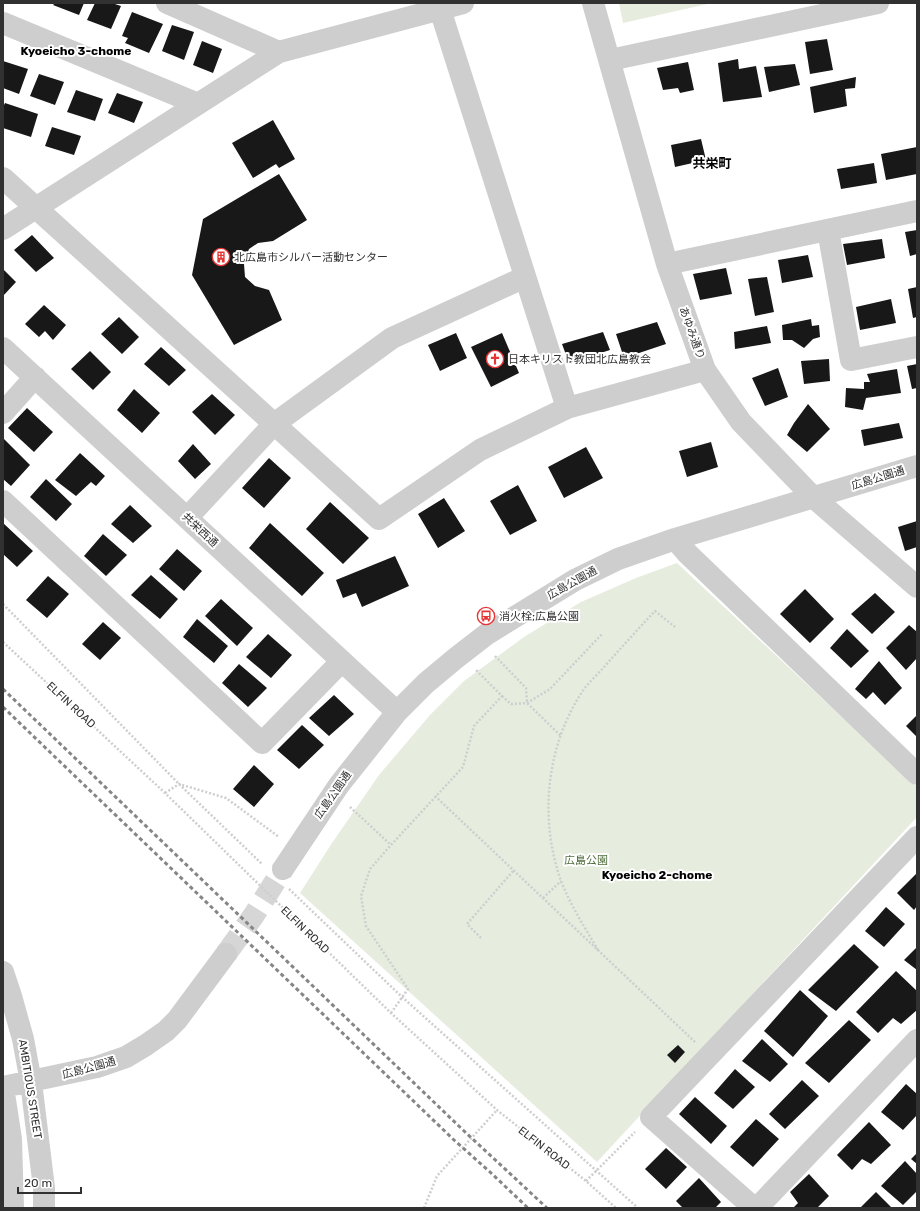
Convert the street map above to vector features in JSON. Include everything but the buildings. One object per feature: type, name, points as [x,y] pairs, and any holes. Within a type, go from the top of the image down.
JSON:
[{"type":"street","points":[[167,3],[279,52]]},
{"type":"street","points":[[3,229],[279,52],[439,6],[463,3]]},
{"type":"street","name":"あゆみ通り","points":[[593,3],[667,264],[705,370],[741,422],[813,497],[917,587]]},
{"type":"street","points":[[610,60],[878,3]]},
{"type":"street","points":[[439,6],[567,408]]},
{"type":"street","points":[[3,23],[198,104]]},
{"type":"street","points":[[3,178],[379,519],[480,450],[567,408],[705,370]]},
{"type":"street","points":[[667,264],[917,211]]},
{"type":"street","points":[[828,230],[851,360],[917,347]]},
{"type":"street","points":[[187,518],[274,424],[392,338],[525,277]]},
{"type":"street","name":"共栄西通","points":[[3,348],[397,712]]},
{"type":"street","points":[[3,413],[35,377]]},
{"type":"street","name":"広島公園通","points":[[279,874],[339,785],[397,712],[426,683],[487,634],[576,580],[618,559],[813,497],[917,466]]},
{"type":"street","points":[[3,502],[262,743],[342,661]]},
{"type":"street","points":[[675,540],[917,774]]},
{"type":"street","points":[[917,837],[651,1117],[756,1208],[917,1040]]},
{"type":"street","name":"広島公園通","points":[[3,1087],[97,1067],[126,1057],[166,1031],[177,1020],[226,954]]},
{"type":"street","name":"AMBITIOUS STREET","points":[[3,972],[12,996],[32,1082],[44,1188],[44,1208]]},
{"type":"street","points":[[3,1087],[11,1139],[13,1208]]},
{"type":"path","points":[[3,604],[179,784],[279,874],[402,997],[638,1208]]},
{"type":"path","points":[[598,950],[576,913],[561,881],[552,850],[548,821],[551,771],[560,736],[583,691],[655,611],[675,627]]},
{"type":"path","points":[[473,667],[511,704],[527,703],[550,689],[602,634]]},
{"type":"path","name":"ELFIN ROAD","points":[[3,642],[164,793],[391,1013],[497,1110],[586,1181],[616,1208]]},
{"type":"path","points":[[492,654],[526,688],[527,703],[560,736]]},
{"type":"path","points":[[391,1013],[408,989],[366,926],[361,896],[370,869],[391,844],[463,767],[474,726],[502,696]]},
{"type":"path","points":[[164,793],[179,784],[226,798],[284,841]]},
{"type":"path","points":[[435,796],[709,1056]]},
{"type":"path","points":[[349,807],[391,844]]},
{"type":"path","points":[[481,938],[467,924],[514,870]]},
{"type":"path","points":[[543,898],[561,881]]},
{"type":"path","points":[[424,1208],[437,1176],[497,1110]]},
{"type":"path","points":[[586,1181],[651,1117]]},
{"type":"green space","points":[[619,3],[712,3],[623,23]]},
{"type":"green space","name":"広島公園","points":[[677,563],[917,787],[917,817],[597,1162],[300,893],[332,843],[379,775],[430,715],[464,681],[524,637],[581,602],[636,578]]},
{"type":"tunnel","points":[[226,954],[254,915],[283,869]]},
{"type":"railway","points":[[3,689],[463,1130],[547,1208]]},
{"type":"railway","points":[[3,707],[454,1140],[528,1208]]},
{"type":"place","name":"北広島市シルバー活動センター","points":[[221,257]]},
{"type":"place","name":"日本キリスト教団北広島教会","points":[[495,359]]},
{"type":"place","name":"消火栓;広島公園","points":[[486,616]]},
{"type":"district","name":"Kyoeicho 3-chome","points":[[76,51]]},
{"type":"district","name":"共栄町","points":[[712,163]]},
{"type":"district","name":"Kyoeicho 2-chome","points":[[657,875]]}]
